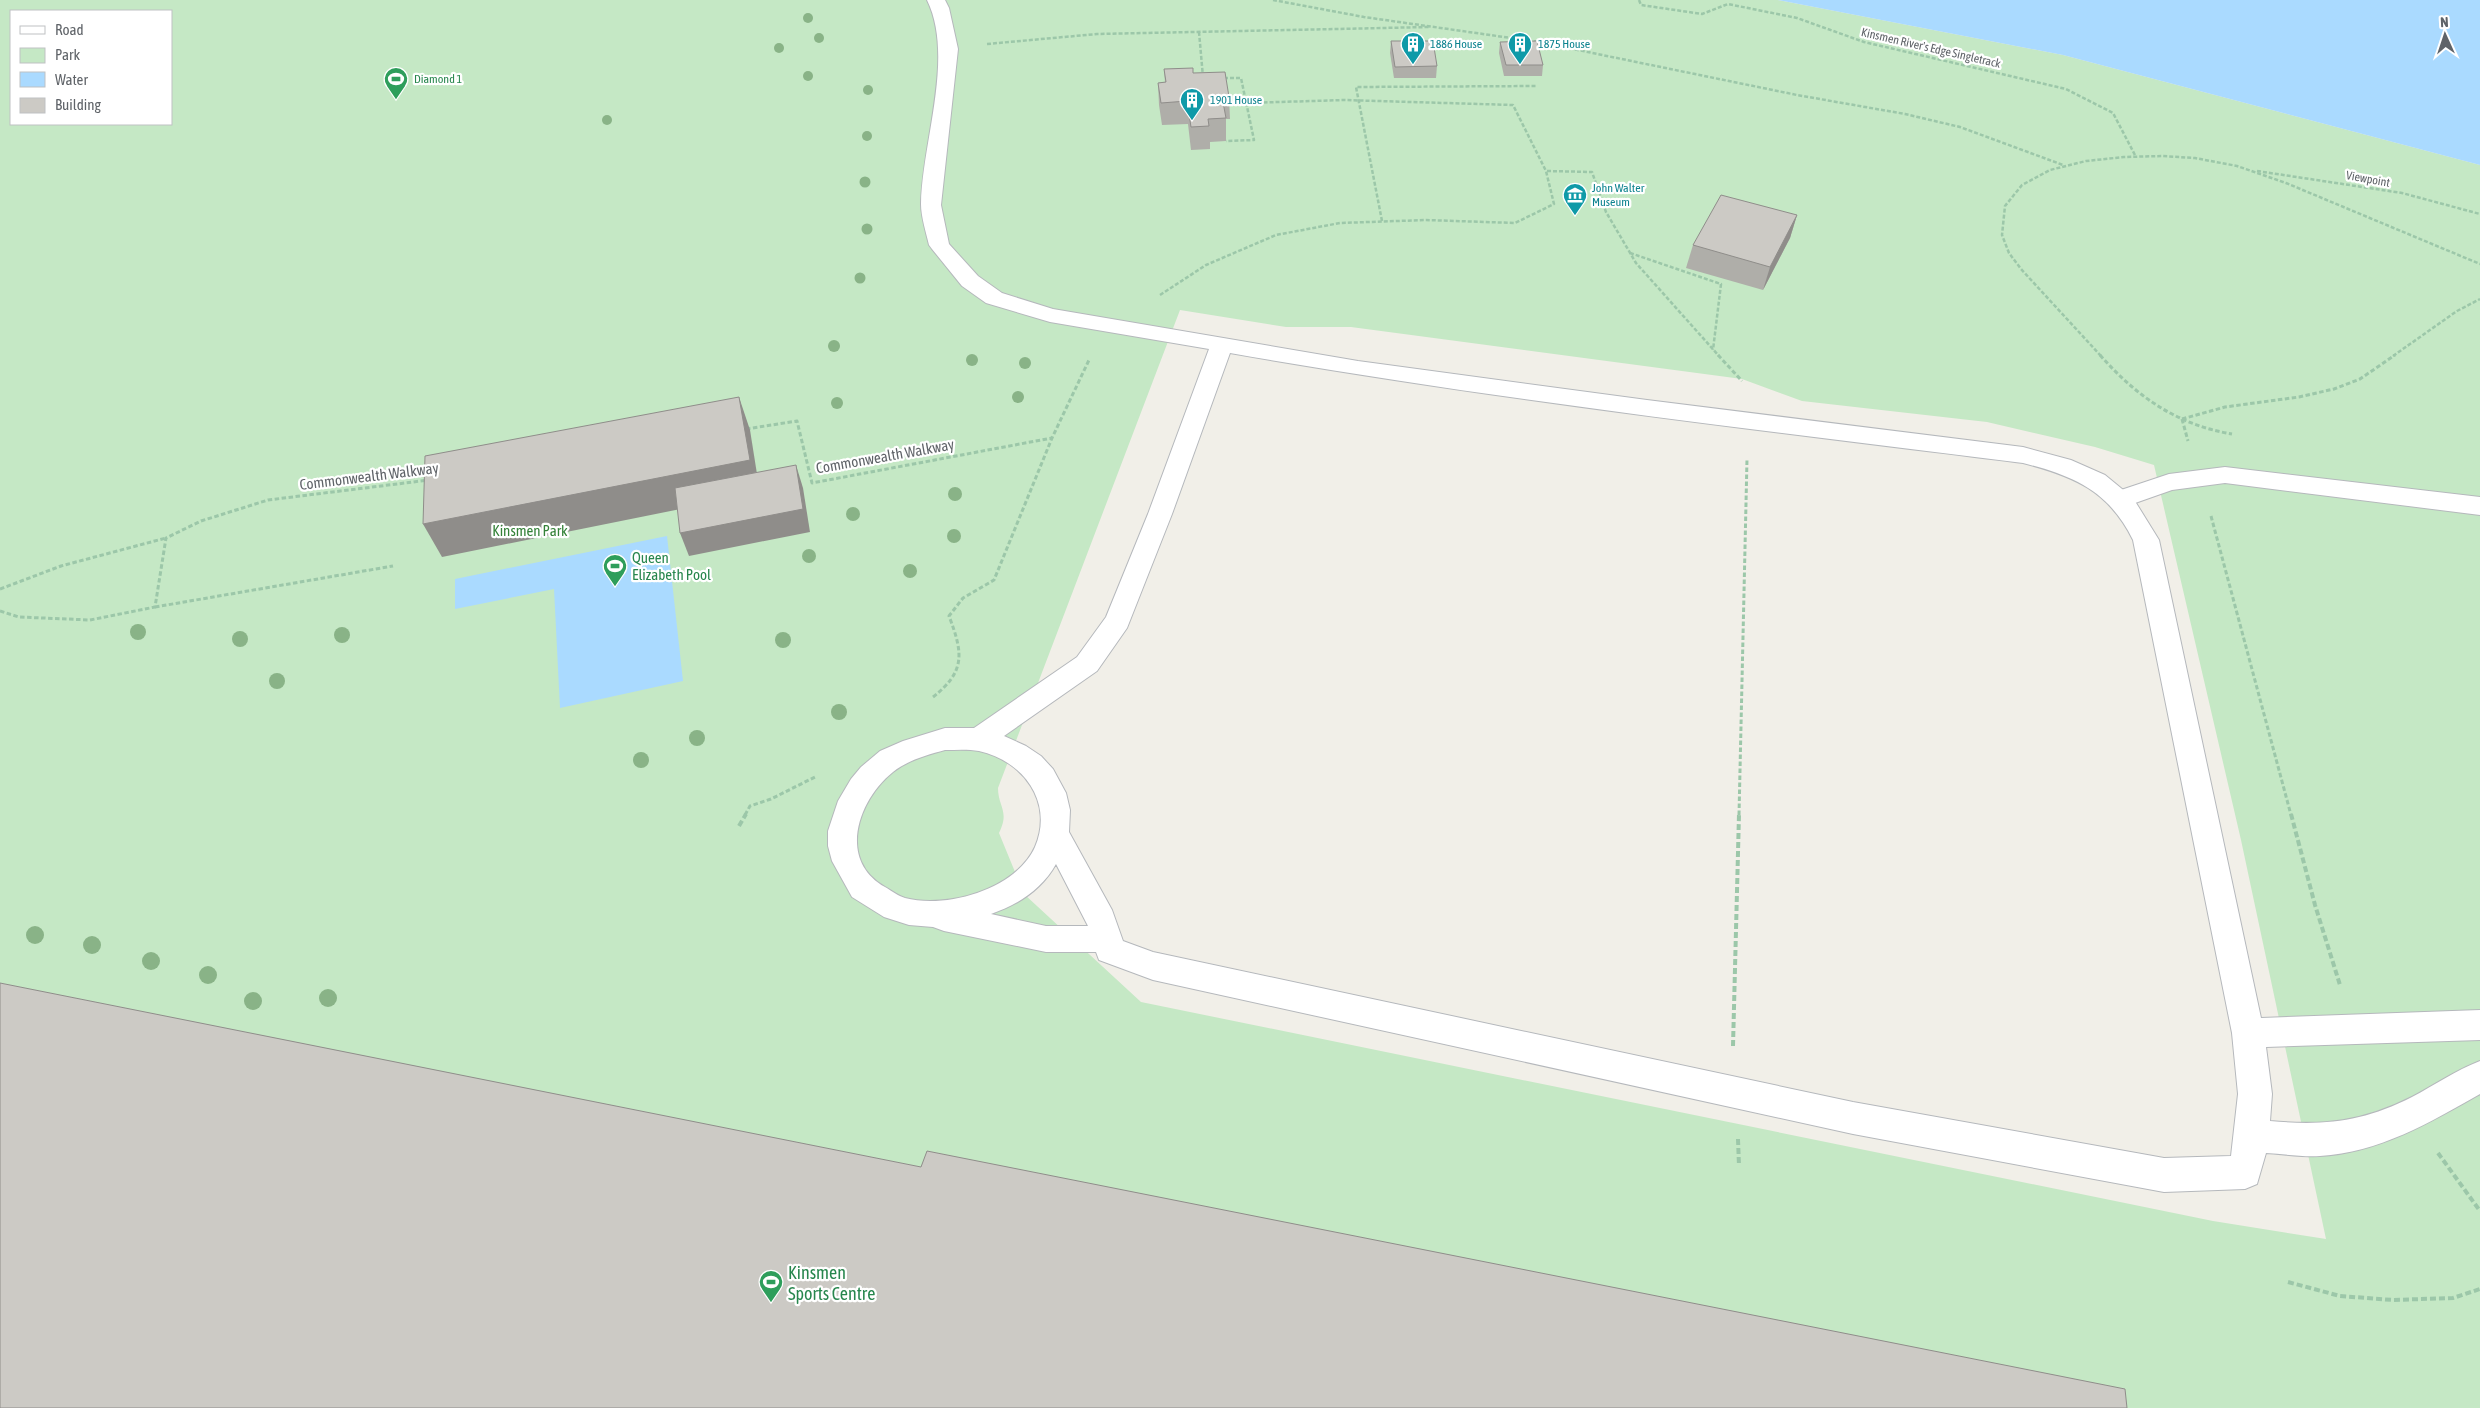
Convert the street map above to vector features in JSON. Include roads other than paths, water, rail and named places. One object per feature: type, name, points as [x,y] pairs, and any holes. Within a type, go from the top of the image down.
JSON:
[{"type":"street","points":[[936,0],[942,15],[949,49],[931,205],[939,244],[970,281],[994,298],[1050,315],[1221,346],[1377,371],[2023,455],[2080,471],[2121,499],[2138,521],[2146,540],[2248,1033],[2255,1094],[2252,1136],[2245,1172],[2164,1175],[1853,1118],[1153,966],[1110,950],[1108,939],[1090,896],[1054,831]]},
{"type":"street","points":[[978,740],[1087,664],[1118,621],[1160,514],[1221,346]]},
{"type":"street","points":[[2121,499],[2169,482],[2225,475],[2480,506]]},
{"type":"street","points":[[926,914],[963,912],[1000,898],[1029,877],[1049,850],[1056,819],[1052,791],[1035,766],[1010,749],[978,740],[945,739],[913,748],[884,763],[860,786],[846,812],[842,839],[848,867],[865,890],[892,907],[1046,939],[1108,939]]},
{"type":"street","points":[[2248,1033],[2480,1025]]},
{"type":"street","points":[[2252,1136],[2321,1140],[2355,1134],[2412,1115],[2480,1076]]},
{"type":"water","points":[[1778,0],[2480,0],[2480,165],[2063,55]]},
{"type":"water","points":[[667,536],[683,681],[560,708],[554,589],[455,609],[455,579]]},
{"type":"place","name":"1886 House","points":[[1413,65]]},
{"type":"place","name":"1875 House","points":[[1520,65]]},
{"type":"place","name":"Diamond 1","points":[[396,100]]},
{"type":"place","name":"1901 House","points":[[1192,121]]},
{"type":"place","name":"John Walter Museum","points":[[1575,216]]},
{"type":"place","name":"Queen Elizabeth Pool","points":[[615,587]]},
{"type":"place","name":"Kinsmen Sports Centre","points":[[771,1303]]},
{"type":"park label","name":"Kinsmen Park","points":[[530,530]]}]
